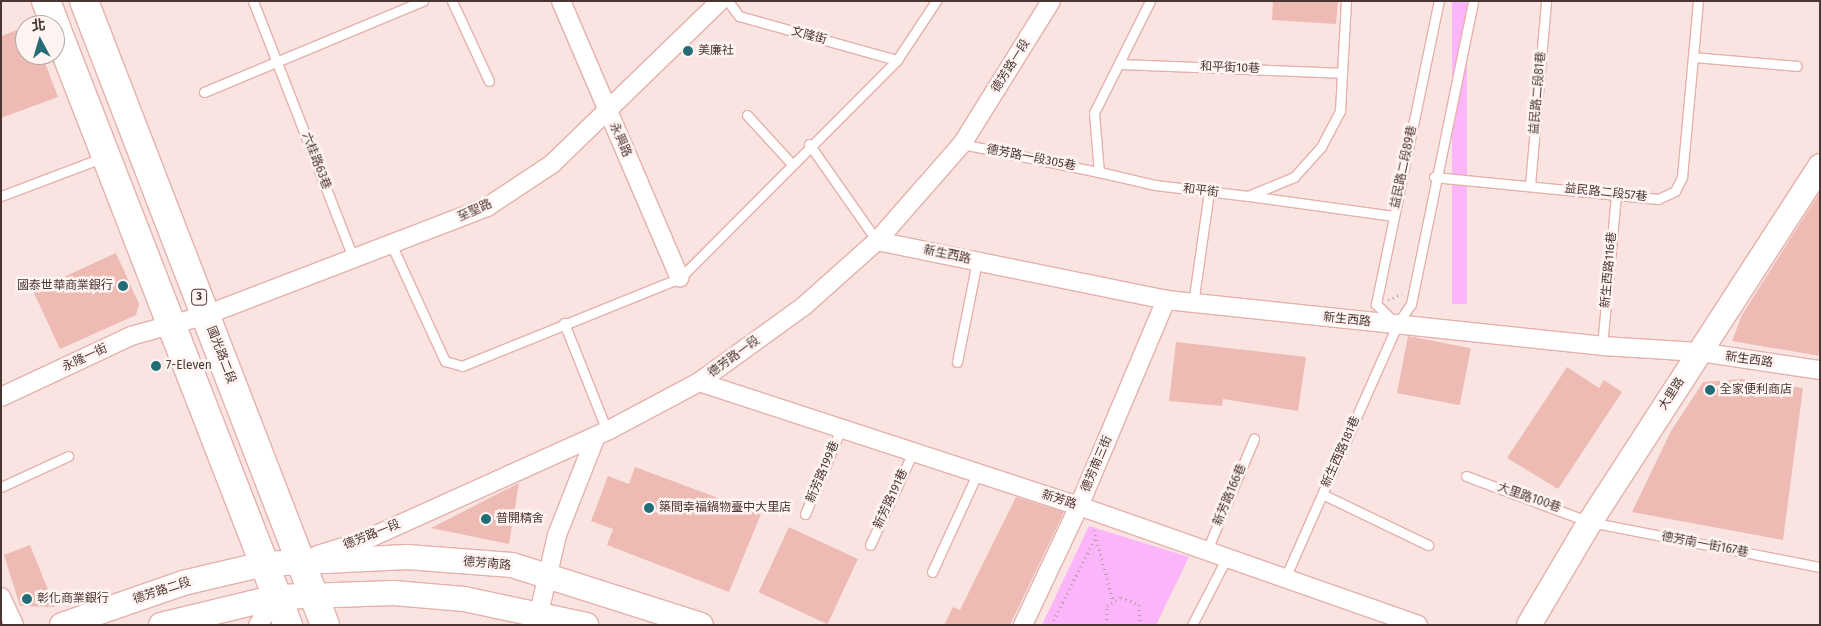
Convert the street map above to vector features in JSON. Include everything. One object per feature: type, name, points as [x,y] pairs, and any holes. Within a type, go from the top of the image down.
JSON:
[{"type":"main road","points":[[46,1],[51,15]]},
{"type":"main road","name":"國光路二段","points":[[84,1],[325,625]]},
{"type":"main road","points":[[65,51],[288,625]]},
{"type":"street","name":"永興路","points":[[561,1],[680,278]]},
{"type":"street","name":"至聖路","points":[[171,326],[206,315],[353,258],[392,246],[487,206],[552,164],[720,1]]},
{"type":"street","name":"德芳路一段","points":[[300,560],[363,542],[602,433],[699,382],[804,306],[877,241],[962,144],[1051,1]]},
{"type":"street","name":"大里路","points":[[1529,625],[1590,522],[1820,166]]},
{"type":"street","name":"新生西路","points":[[877,241],[1193,304],[1602,346],[1699,352],[1820,370]]},
{"type":"street","name":"德芳南三街","points":[[1023,625],[1079,506],[1166,300]]},
{"type":"street","name":"永隆一街","points":[[1,397],[131,336],[171,326]]},
{"type":"street","name":"新芳路","points":[[699,382],[840,431],[1079,506],[1418,625]]},
{"type":"street","points":[[539,613],[557,535],[602,433]]},
{"type":"street","name":"德芳南路","points":[[264,564],[300,560],[407,557],[512,566],[548,574],[700,625]]},
{"type":"street","name":"德芳路二段","points":[[62,625],[183,583],[264,564]]},
{"type":"street","points":[[161,625],[277,597],[313,593],[394,593],[464,599],[539,613],[581,624]]},
{"type":"street","points":[[1,597],[14,625]]},
{"type":"street","points":[[258,625],[277,597]]},
{"type":"lane","name":"六桂路63巷","points":[[253,1],[353,258]]},
{"type":"lane","points":[[204,92],[278,64],[423,1]]},
{"type":"lane","points":[[452,1],[489,80]]},
{"type":"lane","name":"文隆街","points":[[728,1],[739,16],[896,60]]},
{"type":"lane","points":[[392,246],[445,361],[462,366],[564,323],[680,278],[809,144],[896,60],[936,1]]},
{"type":"lane","points":[[1099,172],[1094,113],[1150,1]]},
{"type":"lane","name":"和平街","points":[[1099,172],[1209,192],[1248,196],[1294,177],[1321,147],[1340,111],[1346,1]]},
{"type":"lane","name":"益民路二段89巷","points":[[1398,324],[1376,304],[1439,1]]},
{"type":"lane","points":[[1398,324],[1411,304],[1434,178],[1473,1]]},
{"type":"lane","name":"益民路二段81巷","points":[[1530,184],[1546,1]]},
{"type":"lane","name":"益民路二段57巷","points":[[1434,178],[1530,184],[1658,199],[1675,191],[1682,177],[1698,1]]},
{"type":"lane","points":[[1693,57],[1797,66]]},
{"type":"lane","name":"和平街10巷","points":[[1119,64],[1341,73]]},
{"type":"lane","points":[[747,115],[791,163]]},
{"type":"lane","points":[[809,144],[877,241]]},
{"type":"lane","name":"德芳路一段305巷","points":[[962,144],[1099,172]]},
{"type":"lane","points":[[1,196],[106,156]]},
{"type":"lane","points":[[1193,304],[1209,192]]},
{"type":"lane","name":"新生西路116巷","points":[[1602,346],[1616,195]]},
{"type":"lane","points":[[1248,196],[1394,216]]},
{"type":"lane","points":[[957,362],[977,262]]},
{"type":"lane","points":[[564,323],[602,433]]},
{"type":"lane","name":"新生西路181巷","points":[[1285,578],[1398,324]]},
{"type":"lane","name":"新芳路199巷","points":[[806,514],[840,431]]},
{"type":"lane","name":"新芳路166巷","points":[[1207,550],[1254,439]]},
{"type":"lane","name":"新芳路191巷","points":[[870,545],[912,454]]},
{"type":"lane","points":[[1,487],[68,456]]},
{"type":"lane","points":[[932,572],[977,474]]},
{"type":"lane","name":"大里路100巷","points":[[1466,476],[1590,522]]},
{"type":"lane","points":[[1322,494],[1428,544]]},
{"type":"lane","name":"德芳南一街167巷","points":[[1590,522],[1820,567]]},
{"type":"lane","points":[[1192,625],[1226,559]]},
{"type":"path","points":[[1394,298],[1403,294]]},
{"type":"path","points":[[1051,625],[1096,534],[1113,600]]},
{"type":"path","points":[[1106,625],[1104,613],[1113,600],[1121,597],[1134,600],[1142,612],[1141,625]]},
{"type":"shaded area","points":[[1452,1],[1467,1],[1467,304],[1452,304]]},
{"type":"shaded area","points":[[1089,526],[1189,557],[1156,625],[1042,625]]},
{"type":"building","points":[[1273,1],[1338,1],[1336,24],[1272,20]]},
{"type":"building","points":[[15,31],[15,65],[46,65],[58,97],[1,118],[1,36]]},
{"type":"building","points":[[1820,192],[1820,356],[1732,341],[1742,315]]},
{"type":"building","points":[[116,253],[139,304],[136,315],[60,349],[33,291]]},
{"type":"building","points":[[1408,336],[1471,348],[1460,405],[1397,393]]},
{"type":"building","points":[[1176,342],[1306,357],[1298,411],[1223,399],[1222,406],[1169,401]]},
{"type":"building","points":[[1567,367],[1599,388],[1604,380],[1622,392],[1558,489],[1507,458]]},
{"type":"building","points":[[1741,379],[1803,388],[1783,540],[1632,512],[1671,431],[1703,382]]},
{"type":"building","name":"築間幸福鍋物臺中大里店","points":[[635,467],[761,514],[729,592],[607,545],[613,529],[591,521],[608,476],[629,484]]},
{"type":"building","name":"普開精舍","points":[[519,483],[509,544],[431,528]]},
{"type":"building","points":[[1016,497],[1064,512],[1010,625],[944,625],[953,607],[960,610]]},
{"type":"building","points":[[789,527],[858,559],[827,624],[759,592]]},
{"type":"building","points":[[30,545],[55,607],[20,606],[4,555]]},
{"type":"place","name":"美廉社","points":[[688,51]]},
{"type":"place","name":"國泰世華商業銀行","points":[[123,286]]},
{"type":"place","name":"7-Eleven","points":[[156,366]]},
{"type":"place","name":"全家便利商店","points":[[1710,390]]},
{"type":"place","name":"築間幸福鍋物臺中大里店","points":[[649,508]]},
{"type":"place","name":"普開精舍","points":[[486,519]]},
{"type":"place","name":"彰化商業銀行","points":[[27,599]]}]
